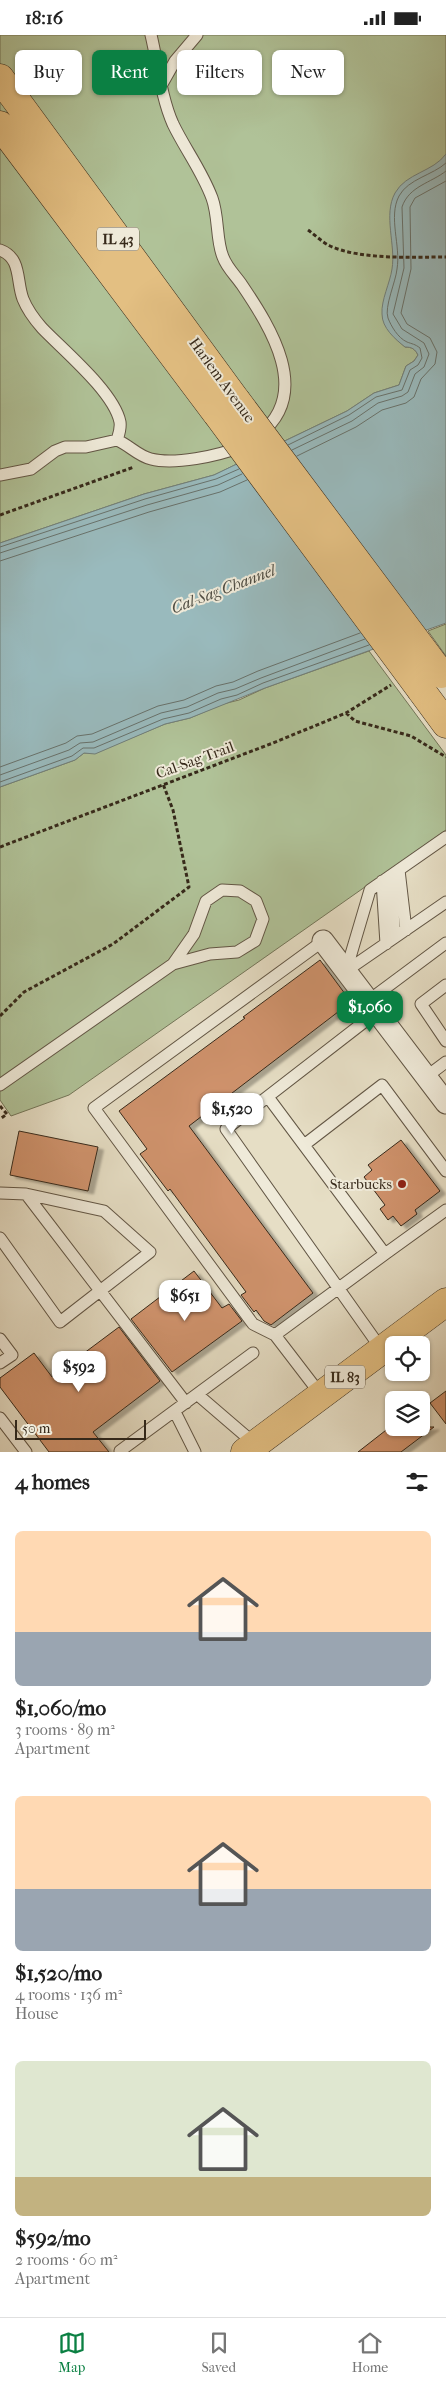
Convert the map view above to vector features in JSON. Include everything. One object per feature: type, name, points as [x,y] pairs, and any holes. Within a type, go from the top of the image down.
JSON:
[{"type":"main road","name":"Harlem Avenue","points":[[0,78],[227,407]]},
{"type":"main road","name":"Harlem Avenue","points":[[0,125],[227,407],[436,682],[446,724]]},
{"type":"main road","name":"IL 83","points":[[250,1448],[446,1302]]},
{"type":"street","points":[[323,941],[446,1103]]},
{"type":"lane","points":[[151,35],[154,50]]},
{"type":"lane","points":[[167,75],[175,61],[197,35]]},
{"type":"lane","points":[[0,475],[31,469],[55,451],[65,447],[96,446],[117,440],[152,460],[190,459],[226,453],[253,440],[277,418],[284,401],[285,382],[280,355],[273,337],[222,255],[217,212],[201,172],[172,121],[165,95]]},
{"type":"lane","points":[[0,250],[12,259],[18,269],[23,299],[31,314],[42,328],[86,371],[111,404],[120,420],[121,430],[117,440]]},
{"type":"lane","points":[[346,971],[370,890],[445,837]]},
{"type":"lane","points":[[390,876],[406,930]]},
{"type":"lane","points":[[390,876],[391,940]]},
{"type":"lane","points":[[0,1085],[173,964],[210,954],[237,953],[255,941],[263,919],[256,901],[240,891],[222,890],[206,901],[194,934],[173,964]]},
{"type":"lane","points":[[346,971],[446,902]]},
{"type":"lane","points":[[321,1395],[275,1335],[253,1324],[94,1108],[323,941]]},
{"type":"lane","points":[[382,1349],[226,1129],[268,1097],[446,943]]},
{"type":"lane","points":[[446,985],[421,1004],[446,1041]]},
{"type":"lane","points":[[426,1077],[446,1062]]},
{"type":"lane","points":[[304,1145],[382,1085],[446,1171]]},
{"type":"lane","points":[[268,1097],[385,1254]]},
{"type":"lane","points":[[0,1193],[26,1194],[104,1211],[150,1253],[60,1322],[0,1238]]},
{"type":"lane","points":[[26,1194],[186,1403]]},
{"type":"lane","points":[[275,1335],[446,1210]]},
{"type":"lane","points":[[0,1339],[12,1355],[0,1363]]},
{"type":"lane","points":[[120,1451],[253,1353]]},
{"type":"lane","points":[[198,1395],[250,1448]]},
{"type":"lane","points":[[175,1412],[195,1452]]},
{"type":"lane","points":[[0,1417],[26,1452]]},
{"type":"path","points":[[308,230],[330,245],[343,250],[391,257],[446,257]]},
{"type":"path","points":[[0,515],[152,460]]},
{"type":"path","name":"Cal-Sag Trail","points":[[0,847],[273,743],[346,713],[394,683]]},
{"type":"path","points":[[346,713],[355,721],[411,736],[446,757]]},
{"type":"path","points":[[0,1016],[24,992],[113,944],[188,887],[173,810],[163,784]]},
{"type":"path","points":[[0,1106],[7,1114],[0,1119]]},
{"type":"green space","points":[[0,35],[446,35],[446,330],[394,337],[405,347],[410,347],[416,351],[418,355],[414,361],[406,366],[399,385],[374,393],[347,411],[214,475],[144,494],[0,543]]},
{"type":"green space","points":[[446,624],[446,656],[428,631]]},
{"type":"green space","points":[[369,651],[446,755],[446,830],[69,1095],[11,1116],[0,1100],[0,787],[75,760],[84,753],[95,753],[165,724],[190,718],[265,688]]},
{"type":"water","name":"Cal-Sag Channel","points":[[446,154],[446,623],[265,688],[190,718],[165,724],[95,754],[84,753],[75,760],[0,787],[0,543],[144,494],[214,475],[347,411],[374,393],[399,385],[406,366],[414,361],[418,355],[416,351],[410,347],[405,347],[393,337],[384,324],[383,319],[383,303],[393,260],[390,211],[395,193],[400,186],[434,165]]},
{"type":"building","points":[[320,960],[351,1002],[189,1126],[313,1293],[271,1325],[264,1321],[256,1310],[254,1312],[241,1295],[246,1292],[170,1189],[168,1191],[140,1154],[147,1149],[119,1111]]},
{"type":"building","points":[[19,1131],[98,1147],[88,1191],[10,1175]]},
{"type":"building","name":"Starbucks","points":[[401,1140],[440,1191],[415,1210],[417,1214],[401,1226],[393,1216],[388,1220],[380,1209],[385,1205],[364,1177],[372,1170],[368,1165]]},
{"type":"building","points":[[194,1271],[222,1308],[229,1304],[242,1321],[172,1372],[131,1319]]},
{"type":"building","points":[[119,1327],[160,1381],[93,1432],[109,1452],[49,1452],[0,1387],[0,1378],[34,1353],[52,1377]]},
{"type":"building","points":[[446,1391],[446,1424],[430,1403]]},
{"type":"building","points":[[385,1431],[385,1436],[422,1436],[401,1452],[358,1452]]},
{"type":"place","name":"Starbucks","points":[[402,1184]]}]
